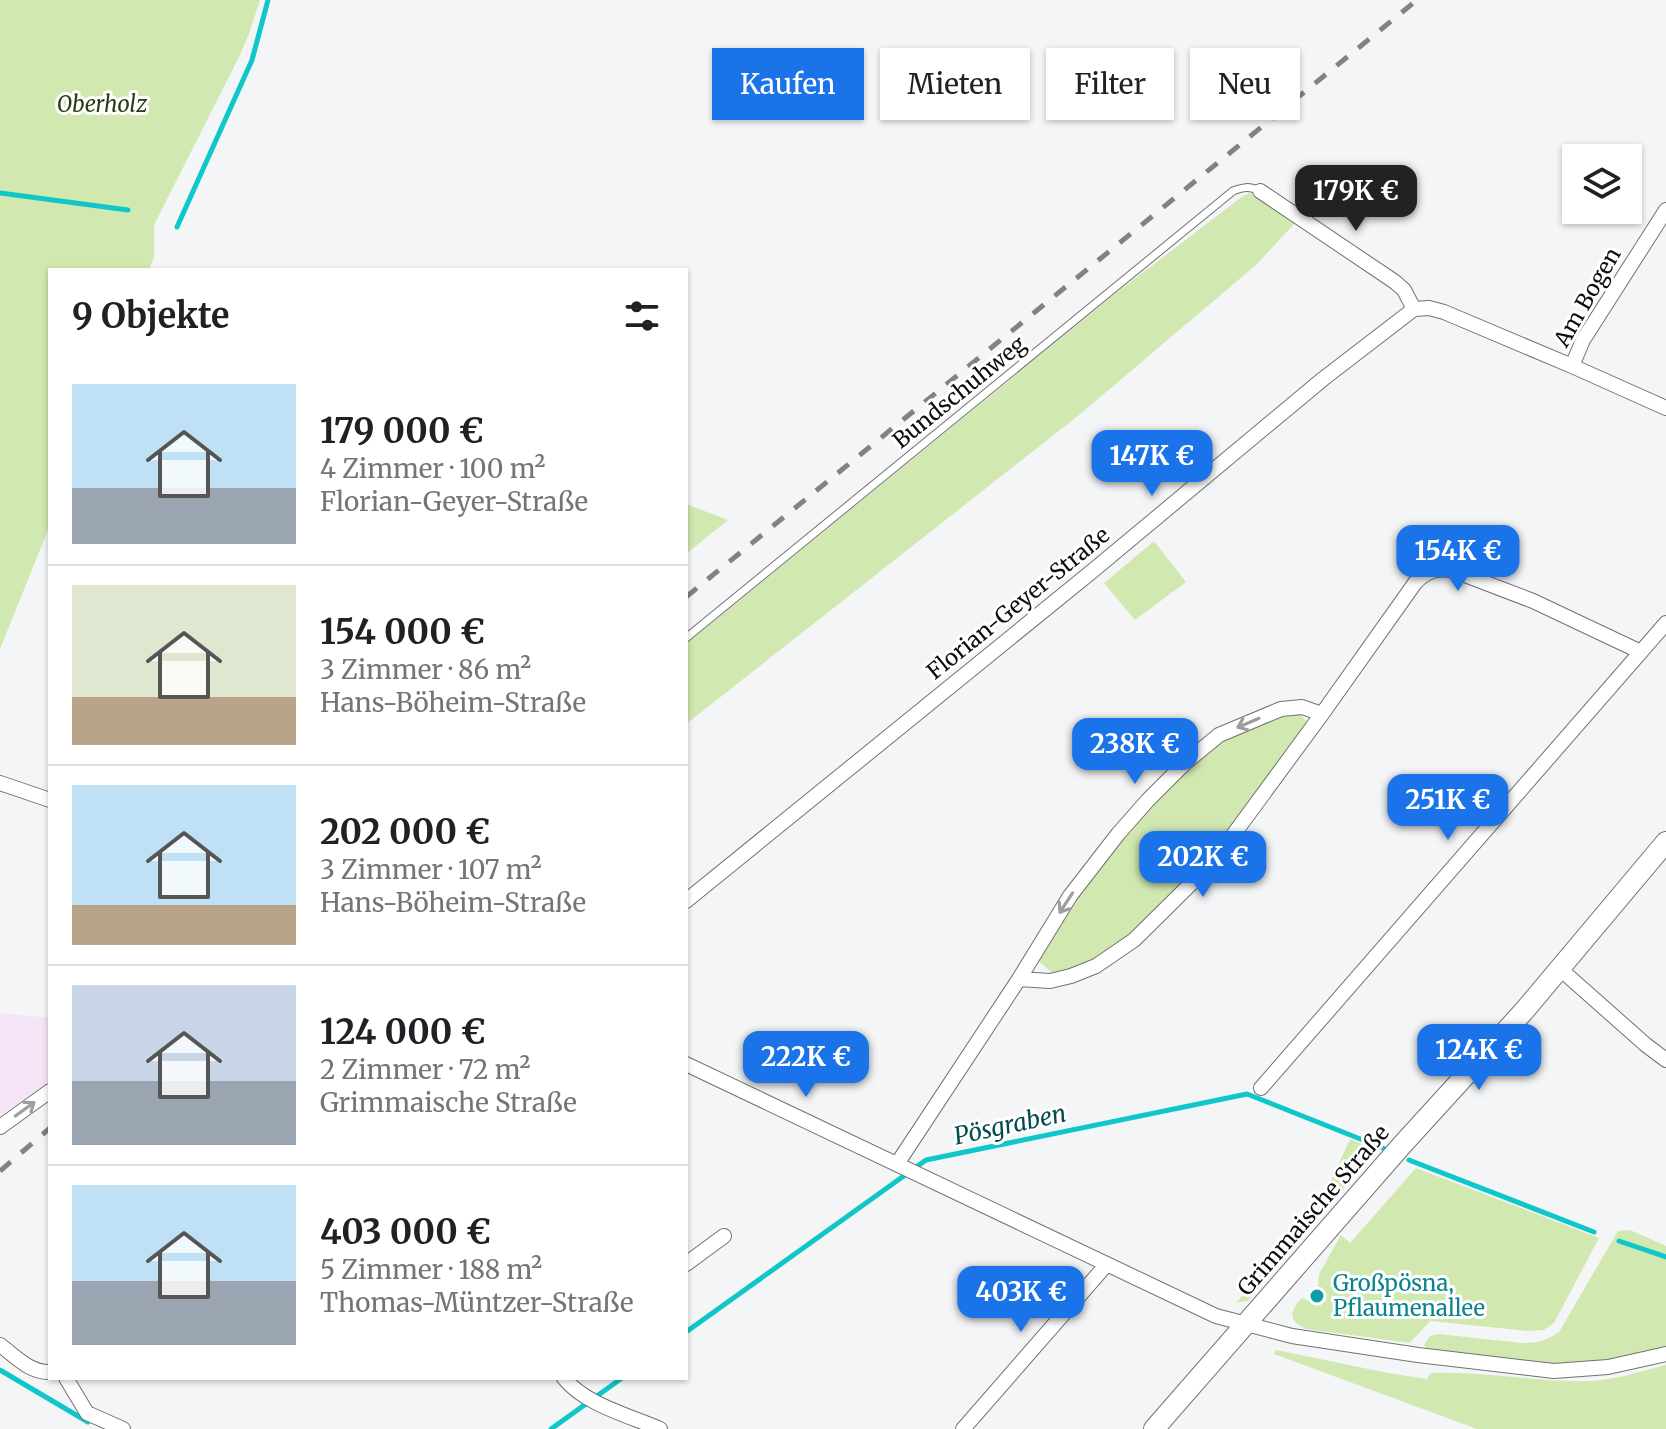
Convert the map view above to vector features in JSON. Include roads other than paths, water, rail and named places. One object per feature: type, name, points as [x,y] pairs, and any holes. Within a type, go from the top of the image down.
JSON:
[{"type":"main road","name":"Grimmaische Straße","points":[[1154,1429],[1402,1145],[1524,1011],[1666,842]]},
{"type":"street","points":[[1260,191],[1395,282],[1404,290],[1414,309],[1429,308],[1444,312],[1666,408]]},
{"type":"street","name":"Am Bogen","points":[[1572,366],[1583,340],[1666,210]]},
{"type":"street","name":"Florian-Geyer-Straße","points":[[688,899],[1323,379],[1414,309]]},
{"type":"street","points":[[1019,979],[1050,981],[1096,966],[1134,940],[1214,861],[1422,575],[1438,568],[1452,570],[1533,601],[1641,652]]},
{"type":"street","points":[[1261,1088],[1666,623]]},
{"type":"street","points":[[907,1169],[1070,896],[1118,834],[1185,763],[1219,735],[1281,709],[1302,707],[1322,714]]},
{"type":"street","points":[[0,783],[48,799]]},
{"type":"street","points":[[1559,968],[1666,1060]]},
{"type":"street","points":[[688,1065],[1216,1316],[1306,1338],[1554,1371],[1608,1367],[1666,1354]]},
{"type":"street","points":[[0,1127],[48,1092]]},
{"type":"street","points":[[688,1263],[724,1236]]},
{"type":"street","points":[[963,1429],[1107,1264]]},
{"type":"street","points":[[0,1345],[39,1372],[48,1372]]},
{"type":"street","points":[[67,1380],[87,1413],[123,1429]]},
{"type":"street","points":[[566,1380],[572,1388],[591,1398],[660,1429]]},
{"type":"lane","name":"Bundschuhweg","points":[[688,636],[1233,191],[1250,187],[1260,191]]},
{"type":"waterway","points":[[177,227],[252,60],[268,0]]},
{"type":"waterway","points":[[0,193],[128,210]]},
{"type":"waterway","name":"Pösgraben","points":[[688,1331],[926,1160],[1247,1094],[1383,1148]]},
{"type":"waterway","name":"Pösgraben","points":[[1409,1160],[1594,1232]]},
{"type":"waterway","name":"Pösgraben","points":[[1619,1241],[1666,1257]]},
{"type":"waterway","name":"Pösgraben","points":[[0,1370],[88,1422]]},
{"type":"waterway","name":"Pösgraben","points":[[551,1429],[619,1380]]},
{"type":"railway","points":[[688,595],[1417,0]]},
{"type":"railway","points":[[0,1171],[48,1130]]},
{"type":"place","name":"Großpösna, Pflaumenallee","points":[[1317,1296]]},
{"type":"park label","name":"Oberholz","points":[[102,104]]}]
